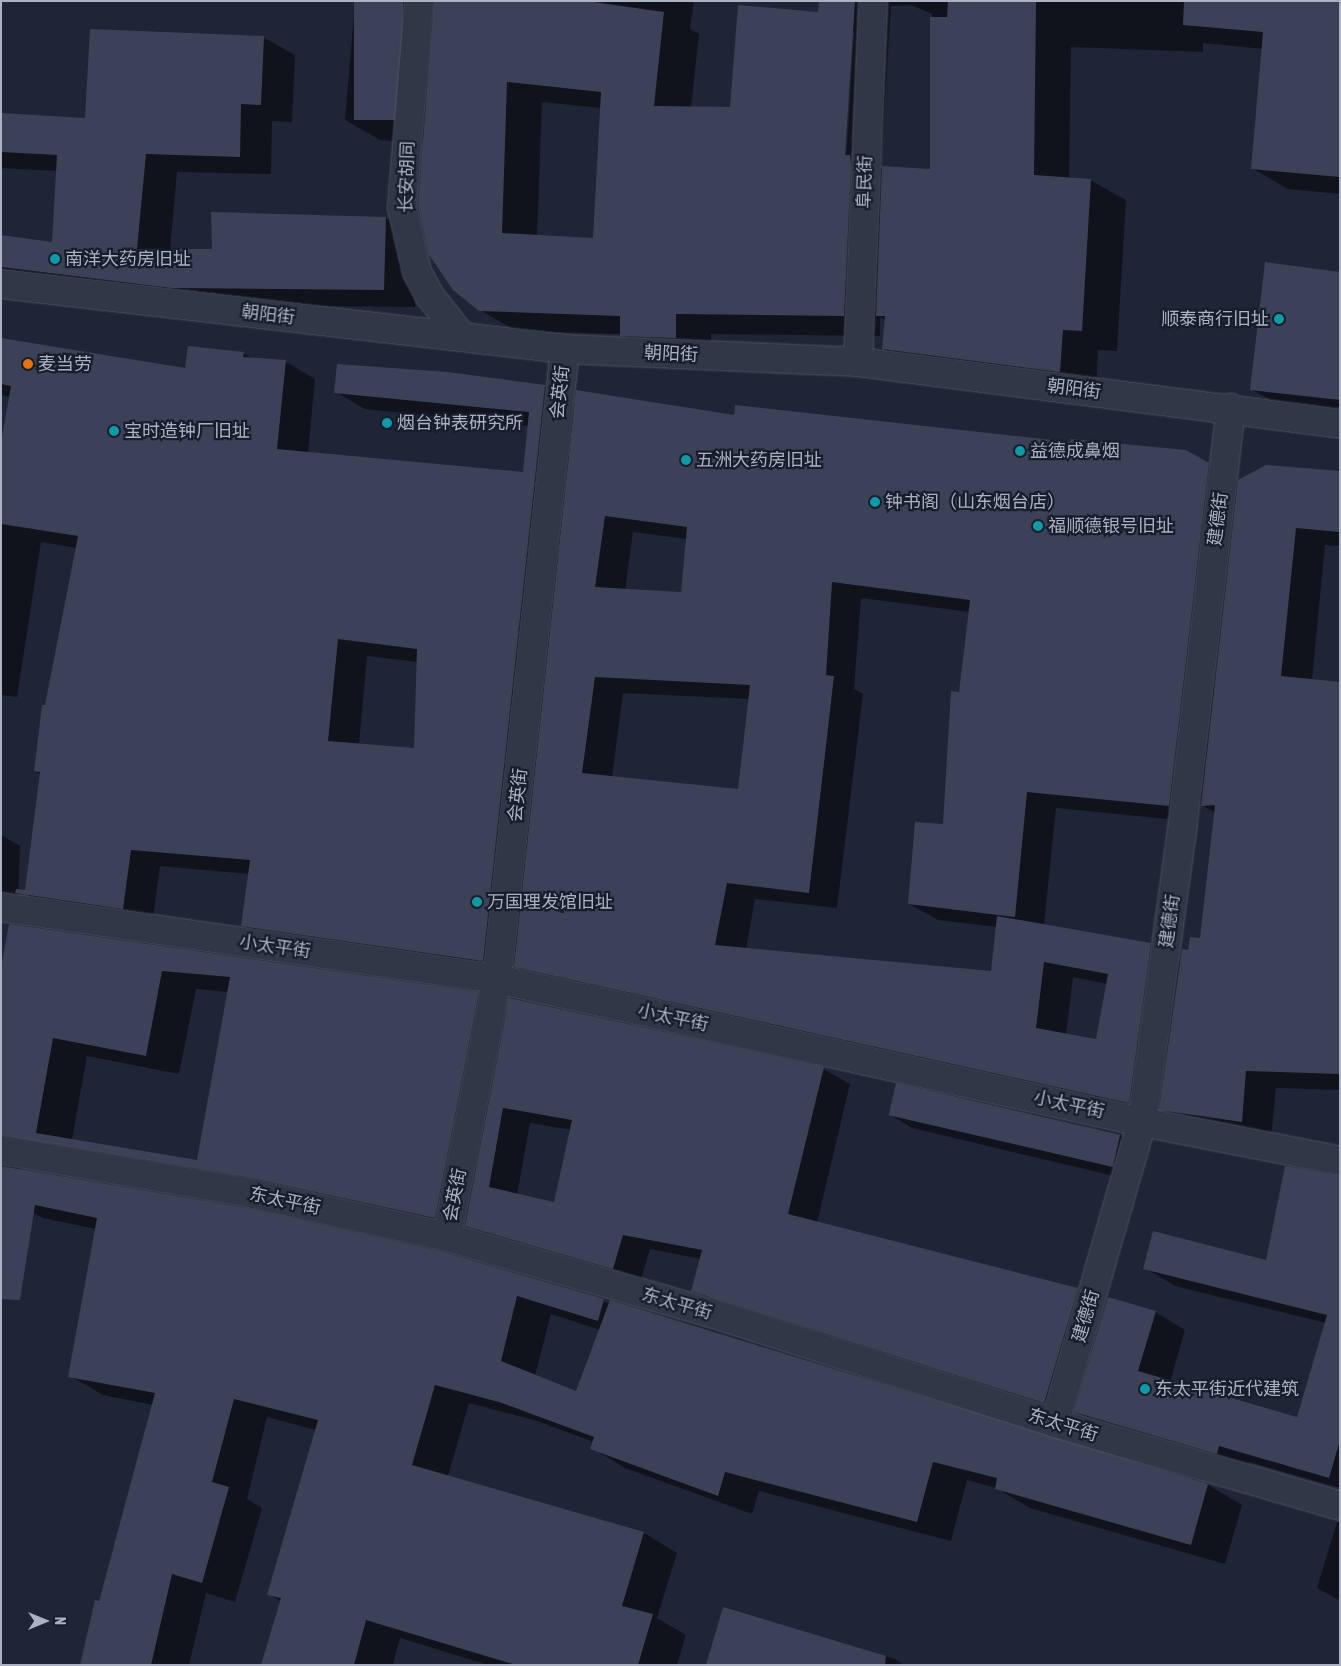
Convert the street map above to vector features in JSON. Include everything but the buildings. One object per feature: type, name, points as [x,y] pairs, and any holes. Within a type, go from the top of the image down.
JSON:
[{"type":"street","name":"长安胡同","points":[[419,1],[402,207],[417,272],[430,296],[462,338]]},
{"type":"street","name":"阜民街","points":[[858,362],[873,1]]},
{"type":"street","name":"朝阳街","points":[[1,284],[565,349],[858,362],[1231,408],[1340,424]]},
{"type":"street","name":"会英街","points":[[447,1237],[497,979],[565,349]]},
{"type":"street","name":"建德街","points":[[1055,1423],[1142,1122],[1182,839],[1231,408]]},
{"type":"street","name":"小太平街","points":[[1,907],[497,979],[1142,1122],[1340,1161]]},
{"type":"street","name":"东太平街","points":[[1,1150],[249,1193],[447,1237],[711,1314],[1055,1423],[1340,1506]]},
{"type":"place","name":"南洋大药房旧址","points":[[55,259]]},
{"type":"place","name":"顺泰商行旧址","points":[[1279,319]]},
{"type":"place","name":"麦当劳","points":[[28,364]]},
{"type":"place","name":"烟台钟表研究所","points":[[387,423]]},
{"type":"place","name":"宝时造钟厂旧址","points":[[114,431]]},
{"type":"place","name":"益德成鼻烟","points":[[1020,451]]},
{"type":"place","name":"五洲大药房旧址","points":[[686,460]]},
{"type":"place","name":"钟书阁（山东烟台店）","points":[[875,502]]},
{"type":"place","name":"福顺德银号旧址","points":[[1038,526]]},
{"type":"place","name":"万国理发馆旧址","points":[[477,902]]},
{"type":"place","name":"东太平街近代建筑","points":[[1145,1389]]}]
